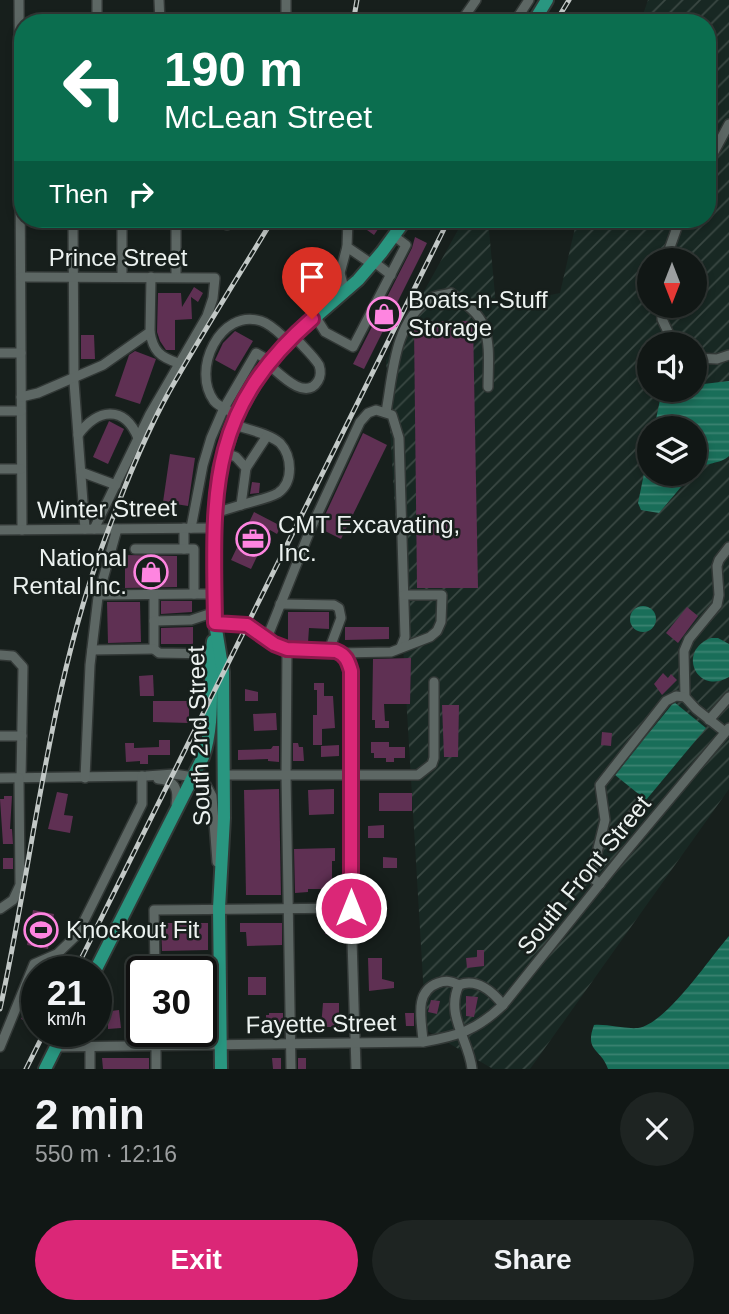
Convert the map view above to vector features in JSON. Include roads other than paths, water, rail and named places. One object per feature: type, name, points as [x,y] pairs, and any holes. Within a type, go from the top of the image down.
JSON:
[{"type":"main road","name":"South 2nd Street","points":[[221,1069],[219,902],[224,775],[223,672],[216,654],[214,528],[223,452],[235,420],[269,362],[291,338],[345,292],[373,263],[400,228]]},
{"type":"main road","points":[[102,956],[203,757],[209,736],[216,654]]},
{"type":"main road","points":[[45,1069],[56,1047]]},
{"type":"street","points":[[716,148],[729,124]]},
{"type":"street","points":[[21,228],[22,530]]},
{"type":"street","points":[[73,228],[74,377],[83,508],[90,529]]},
{"type":"street","points":[[122,228],[122,276]]},
{"type":"street","points":[[176,228],[176,277]]},
{"type":"street","points":[[348,228],[347,247],[340,274],[324,295],[321,312],[325,332],[353,347],[406,246],[394,236]]},
{"type":"street","points":[[670,248],[677,228]]},
{"type":"street","points":[[347,247],[390,275]]},
{"type":"street","points":[[340,274],[345,292]]},
{"type":"street","points":[[90,529],[101,515],[178,363],[165,359],[156,352],[150,332],[151,276]]},
{"type":"street","name":"Prince Street","points":[[21,277],[215,278],[213,298],[207,316],[178,363]]},
{"type":"street","points":[[386,412],[394,359],[403,333],[414,314],[431,297],[451,293],[472,309],[483,324],[488,351],[488,387]]},
{"type":"street","points":[[194,594],[188,528],[203,465],[224,408],[256,353],[298,387],[312,388],[321,372],[318,365],[291,338],[261,321],[245,320],[233,323],[223,330],[212,345],[206,363],[206,379],[215,403],[224,408],[235,420],[280,443],[290,461],[288,480],[279,492],[241,505],[215,509],[196,503]]},
{"type":"street","points":[[21,397],[38,393],[103,365],[150,332]]},
{"type":"street","points":[[0,353],[21,353]]},
{"type":"street","points":[[707,359],[729,355]]},
{"type":"street","points":[[267,638],[311,528],[360,422],[368,413],[376,410],[391,415],[399,438],[405,637],[401,647]]},
{"type":"street","points":[[0,411],[21,411]]},
{"type":"street","points":[[78,435],[96,416],[105,414],[125,419],[132,425],[138,438]]},
{"type":"street","points":[[241,505],[246,468],[267,436]]},
{"type":"street","points":[[223,452],[236,457],[246,468]]},
{"type":"street","points":[[0,469],[21,469]]},
{"type":"street","points":[[81,472],[116,485]]},
{"type":"street","points":[[83,508],[101,515]]},
{"type":"street","name":"Winter Street","points":[[0,530],[214,528]]},
{"type":"street","points":[[85,778],[92,650],[99,595],[117,529]]},
{"type":"street","points":[[685,697],[684,645],[719,600],[717,566],[729,547]]},
{"type":"street","points":[[135,549],[214,549]]},
{"type":"street","points":[[99,595],[215,594]]},
{"type":"street","points":[[154,595],[154,649]]},
{"type":"street","points":[[154,621],[215,617],[247,625],[287,649],[329,650],[343,655],[391,652],[430,637],[437,631],[442,610],[442,595],[404,596]]},
{"type":"street","points":[[280,604],[334,605],[340,608],[341,618],[329,650]]},
{"type":"street","points":[[92,650],[154,649],[159,653],[172,655],[216,654]]},
{"type":"street","points":[[287,649],[286,776],[291,1069]]},
{"type":"street","points":[[0,655],[13,656],[23,667],[20,886],[13,900],[0,909]]},
{"type":"street","points":[[343,655],[351,671],[351,908],[356,1069]]},
{"type":"street","points":[[224,775],[412,776],[422,772],[434,758],[434,682]]},
{"type":"street","points":[[600,884],[591,877],[605,820],[600,792],[604,778],[666,701],[676,695],[685,697],[709,720],[727,730]]},
{"type":"street","points":[[709,720],[729,697]]},
{"type":"street","name":"South Front Street","points":[[460,1035],[484,1023],[503,1005],[727,730]]},
{"type":"street","points":[[0,736],[22,736]]},
{"type":"street","points":[[0,778],[178,774],[194,777],[205,783],[212,796],[219,902]]},
{"type":"street","points":[[144,776],[171,781],[174,784],[177,797],[170,824]]},
{"type":"street","points":[[0,1047],[34,964],[57,954],[77,935],[142,804],[144,776]]},
{"type":"street","points":[[602,837],[620,830],[634,813]]},
{"type":"street","points":[[155,956],[154,910],[219,902],[288,908],[351,908]]},
{"type":"street","points":[[422,1042],[423,993],[434,984],[451,981],[459,985],[465,983],[488,989],[503,1005]]},
{"type":"street","points":[[459,985],[455,1013],[472,1069]]},
{"type":"street","name":"Fayette Street","points":[[217,1046],[422,1042],[460,1035]]},
{"type":"street","points":[[90,1047],[90,1069]]},
{"type":"street","points":[[156,1047],[156,1069]]},
{"type":"railway","points":[[355,14],[357,0]]},
{"type":"railway","points":[[560,14],[569,0]]},
{"type":"railway","points":[[0,1009],[57,706],[89,586],[124,490],[157,414],[268,228]]},
{"type":"railway","points":[[82,956],[445,228]]},
{"type":"railway","points":[[26,1069],[37,1047]]},
{"type":"place","name":"Boats-n-Stuff Storage","points":[[384,314]]},
{"type":"place","name":"CMT Excavating, Inc.","points":[[253,539]]},
{"type":"place","name":"National Rental Inc.","points":[[151,572]]},
{"type":"place","name":"Knockout Fit","points":[[41,930]]}]
